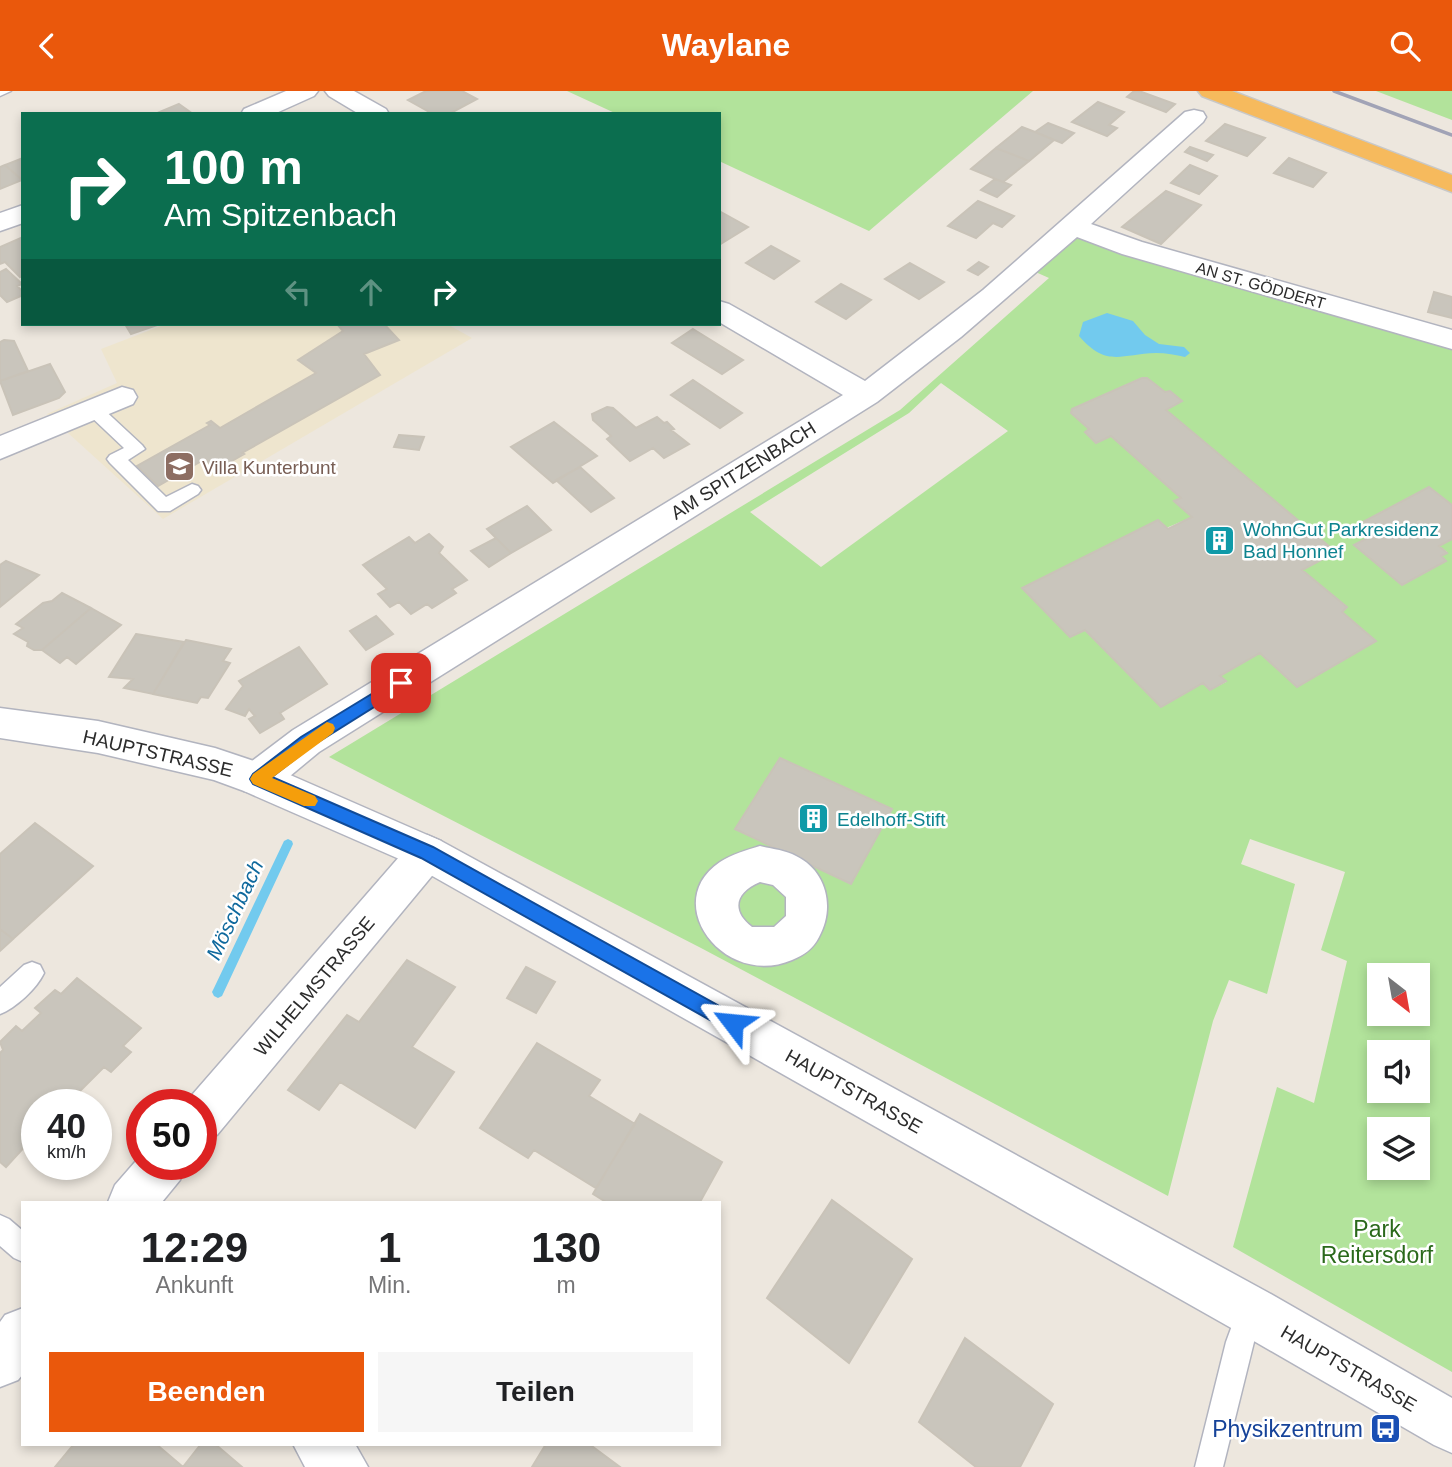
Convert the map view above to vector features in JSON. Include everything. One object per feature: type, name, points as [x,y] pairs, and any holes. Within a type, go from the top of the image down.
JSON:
[{"type":"highway","points":[[1260,91],[1452,163]]},
{"type":"highway","points":[[1202,104],[1452,184]]},
{"type":"street","points":[[258,112],[306,91]]},
{"type":"street","points":[[337,91],[374,112]]},
{"type":"street","name":"AM SPITZENBACH","points":[[258,779],[306,741],[866,395],[916,358],[1072,226],[1202,104]]},
{"type":"street","points":[[0,223],[21,214]]},
{"type":"street","name":"AN ST. GÖDDERT","points":[[1072,226],[1132,248],[1452,340]]},
{"type":"street","points":[[721,311],[866,395]]},
{"type":"street","points":[[0,448],[121,397]]},
{"type":"street","name":"HAUPTSTRASSE","points":[[0,723],[98,737],[205,761],[258,779],[427,853],[1251,1311],[1452,1427]]},
{"type":"street","name":"WILHELMSTRASSE","points":[[217,1100],[427,853]]},
{"type":"street","points":[[133,1201],[151,1180]]},
{"type":"street","points":[[0,1362],[21,1336]]},
{"type":"street","points":[[321,1446],[341,1467]]},
{"type":"lane","points":[[93,409],[136,449],[116,459],[164,506],[192,490]]},
{"type":"lane","points":[[0,1003],[32,973]]},
{"type":"lane","points":[[0,1228],[21,1247]]},
{"type":"lane","points":[[1209,1467],[1240,1342],[1251,1311]]},
{"type":"shaded area","name":"Villa Kunterbunt","points":[[161,326],[451,326],[472,338],[163,519],[47,414],[117,383],[101,349]]},
{"type":"green space","points":[[567,91],[1033,91],[869,231],[721,162],[721,112],[613,112]]},
{"type":"green space","points":[[1376,91],[1452,91],[1452,120]]},
{"type":"green space","name":"Park Reitersdorf","points":[[1076,234],[1452,349],[1452,505],[1429,487],[1364,521],[1377,533],[1355,545],[1402,585],[1446,561],[1441,556],[1447,552],[1439,546],[1452,539],[1452,1372],[1233,1247],[1277,1087],[1314,1103],[1347,961],[1321,950],[1345,872],[1250,839],[1241,864],[1295,884],[1267,994],[1229,980],[1213,1021],[1168,1196],[701,948],[329,757],[900,410],[1049,278],[1031,270]],"holes":[[[1141,378],[1147,378],[1182,401],[1166,410],[1335,551],[1302,570],[1347,607],[1342,612],[1376,641],[1297,687],[1260,653],[1220,676],[1226,682],[1210,690],[1203,683],[1085,630],[1070,637],[1023,589],[1192,517],[1175,502],[1181,498],[1111,436],[1096,442],[1085,432],[1089,429],[1071,413],[1072,409]],[[941,383],[1008,431],[821,567],[750,512],[909,413]]]},
{"type":"water","points":[[1107,313],[1133,321],[1145,335],[1159,344],[1184,347],[1190,353],[1185,357],[1156,353],[1106,356],[1079,336],[1083,322]]},
{"type":"building","points":[[426,91],[462,91],[477,99],[453,112],[429,112],[408,100]]},
{"type":"building","points":[[1134,91],[1175,104],[1166,112],[1127,97]]},
{"type":"building","points":[[1098,102],[1124,112],[1109,125],[1117,128],[1107,136],[1072,122]]},
{"type":"building","points":[[179,104],[190,112],[160,112]]},
{"type":"building","points":[[1048,123],[1074,133],[1062,143],[1035,132]]},
{"type":"building","points":[[1225,124],[1265,138],[1247,156],[1206,141]]},
{"type":"building","points":[[1022,127],[1054,140],[1029,161],[996,148]]},
{"type":"building","points":[[1190,147],[1213,155],[1207,161],[1185,152]]},
{"type":"building","points":[[996,148],[1029,161],[1003,182],[971,169]]},
{"type":"building","points":[[1289,158],[1326,173],[1313,187],[1274,173]]},
{"type":"building","points":[[21,159],[21,179],[5,165]]},
{"type":"building","points":[[5,165],[21,180],[0,189],[0,167]]},
{"type":"building","points":[[1190,165],[1217,176],[1199,194],[1171,183]]},
{"type":"building","points":[[995,179],[1011,185],[997,197],[981,190]]},
{"type":"building","points":[[1166,191],[1201,205],[1161,244],[1122,227]]},
{"type":"building","points":[[978,201],[1014,216],[1002,227],[993,223],[976,238],[948,226]]},
{"type":"building","points":[[721,212],[748,227],[721,244]]},
{"type":"building","points":[[21,238],[21,277],[5,262],[0,264],[0,247]]},
{"type":"building","points":[[771,246],[799,261],[774,279],[746,263]]},
{"type":"building","points":[[979,262],[988,267],[978,275],[968,270]]},
{"type":"building","points":[[910,263],[944,282],[919,299],[885,279]]},
{"type":"building","points":[[6,269],[21,283],[17,286],[21,290],[21,296],[7,302],[0,295],[0,272]]},
{"type":"building","points":[[841,284],[871,300],[846,319],[816,302]]},
{"type":"building","points":[[1434,292],[1452,297],[1452,318],[1428,312]]},
{"type":"building","points":[[126,326],[154,326],[131,334]]},
{"type":"building","points":[[339,326],[386,326],[399,340],[364,354],[380,375],[216,470],[205,459],[158,486],[137,466],[210,425],[207,423],[211,421],[220,428],[316,373],[298,360],[343,331]]},
{"type":"building","points":[[693,329],[743,360],[722,374],[672,343]]},
{"type":"building","points":[[14,341],[28,371],[0,381],[0,342]]},
{"type":"building","points":[[50,364],[65,392],[59,398],[13,415],[0,381]]},
{"type":"building","name":"WohnGut Parkresidenz Bad Honnef","points":[[1147,378],[1165,392],[1170,391],[1182,401],[1166,410],[1336,552],[1302,570],[1347,607],[1342,612],[1376,641],[1297,687],[1260,653],[1220,676],[1226,681],[1210,690],[1203,683],[1161,707],[1085,630],[1070,637],[1022,588],[1158,520],[1168,529],[1192,517],[1174,501],[1181,498],[1111,436],[1096,443],[1085,432],[1089,429],[1071,413],[1072,409]]},
{"type":"building","points":[[693,380],[742,413],[720,428],[671,395]]},
{"type":"building","points":[[607,407],[613,408],[636,428],[657,417],[664,423],[667,422],[674,429],[671,430],[689,444],[664,458],[653,448],[630,461],[607,439],[611,436],[593,420],[592,414]]},
{"type":"building","points":[[554,422],[597,456],[553,483],[511,447]]},
{"type":"building","points":[[399,435],[424,437],[419,450],[394,447]]},
{"type":"building","points":[[580,467],[614,498],[591,512],[556,480]]},
{"type":"building","points":[[1429,487],[1452,505],[1452,539],[1439,546],[1447,553],[1441,556],[1446,561],[1402,585],[1354,545],[1377,533],[1363,522]]},
{"type":"building","points":[[527,506],[551,530],[511,553],[487,529]]},
{"type":"building","points":[[429,534],[443,547],[439,553],[467,580],[452,589],[456,593],[432,608],[427,604],[411,614],[399,602],[390,607],[378,594],[387,589],[363,565],[409,537],[415,543]]},
{"type":"building","points":[[496,538],[511,553],[489,567],[471,551]]},
{"type":"building","points":[[6,561],[39,575],[0,607],[0,565]]},
{"type":"building","points":[[62,593],[91,608],[42,650],[27,646],[28,642],[14,634],[23,628],[16,624],[43,603],[52,601]]},
{"type":"building","points":[[91,608],[121,625],[76,664],[67,657],[60,663],[42,650]]},
{"type":"building","points":[[376,616],[393,634],[366,650],[350,631]]},
{"type":"building","points":[[136,634],[184,642],[153,694],[124,688],[133,679],[109,677]]},
{"type":"building","points":[[186,640],[231,649],[223,661],[230,663],[208,698],[201,697],[197,703],[153,694]]},
{"type":"building","points":[[299,647],[327,684],[280,713],[284,719],[260,733],[249,719],[255,716],[249,709],[245,716],[226,709],[243,686],[239,681]]},
{"type":"building","name":"Edelhoff-Stift","points":[[780,758],[892,809],[851,884],[735,829]]},
{"type":"building","points":[[35,823],[93,866],[13,939],[0,929],[0,854]]},
{"type":"building","points":[[0,929],[13,939],[0,951]]},
{"type":"building","points":[[407,960],[455,987],[412,1047],[454,1072],[415,1128],[340,1082],[319,1110],[288,1090],[347,1015],[359,1022]]},
{"type":"building","points":[[526,967],[555,982],[536,1013],[507,998]]},
{"type":"building","points":[[77,978],[141,1028],[123,1046],[131,1052],[111,1072],[104,1067],[82,1089],[21,1089],[21,1151],[6,1167],[0,1162],[0,1053],[3,1050],[0,1042],[16,1026],[22,1031],[41,1013],[35,1008],[55,990],[61,994]]},
{"type":"building","points":[[537,1043],[600,1080],[589,1096],[635,1124],[596,1188],[534,1150],[528,1158],[480,1128]]},
{"type":"building","points":[[640,1114],[722,1162],[701,1201],[604,1201],[593,1194]]},
{"type":"building","points":[[832,1200],[912,1259],[849,1363],[767,1298]]},
{"type":"building","points":[[965,1338],[1053,1404],[1020,1467],[976,1467],[919,1422]]},
{"type":"building","points":[[72,1446],[158,1446],[183,1467],[55,1467]]},
{"type":"building","points":[[199,1446],[217,1446],[242,1467],[183,1467]]},
{"type":"building","points":[[545,1446],[592,1446],[620,1467],[532,1467]]},
{"type":"waterway","name":"Möschbach","points":[[218,992],[288,844]]},
{"type":"railway","points":[[1334,91],[1452,135]]},
{"type":"slow traffic","points":[[309,801],[258,779],[327,728]]},
{"type":"place","name":"Villa Kunterbunt","points":[[179,467]]},
{"type":"place","name":"WohnGut Parkresidenz Bad Honnef","points":[[1220,540]]},
{"type":"place","name":"Edelhoff-Stift","points":[[814,819]]},
{"type":"place","name":"Physikzentrum","points":[[1386,1429]]},
{"type":"route","points":[[401,683],[306,741],[258,779],[427,853],[733,1023]]}]
